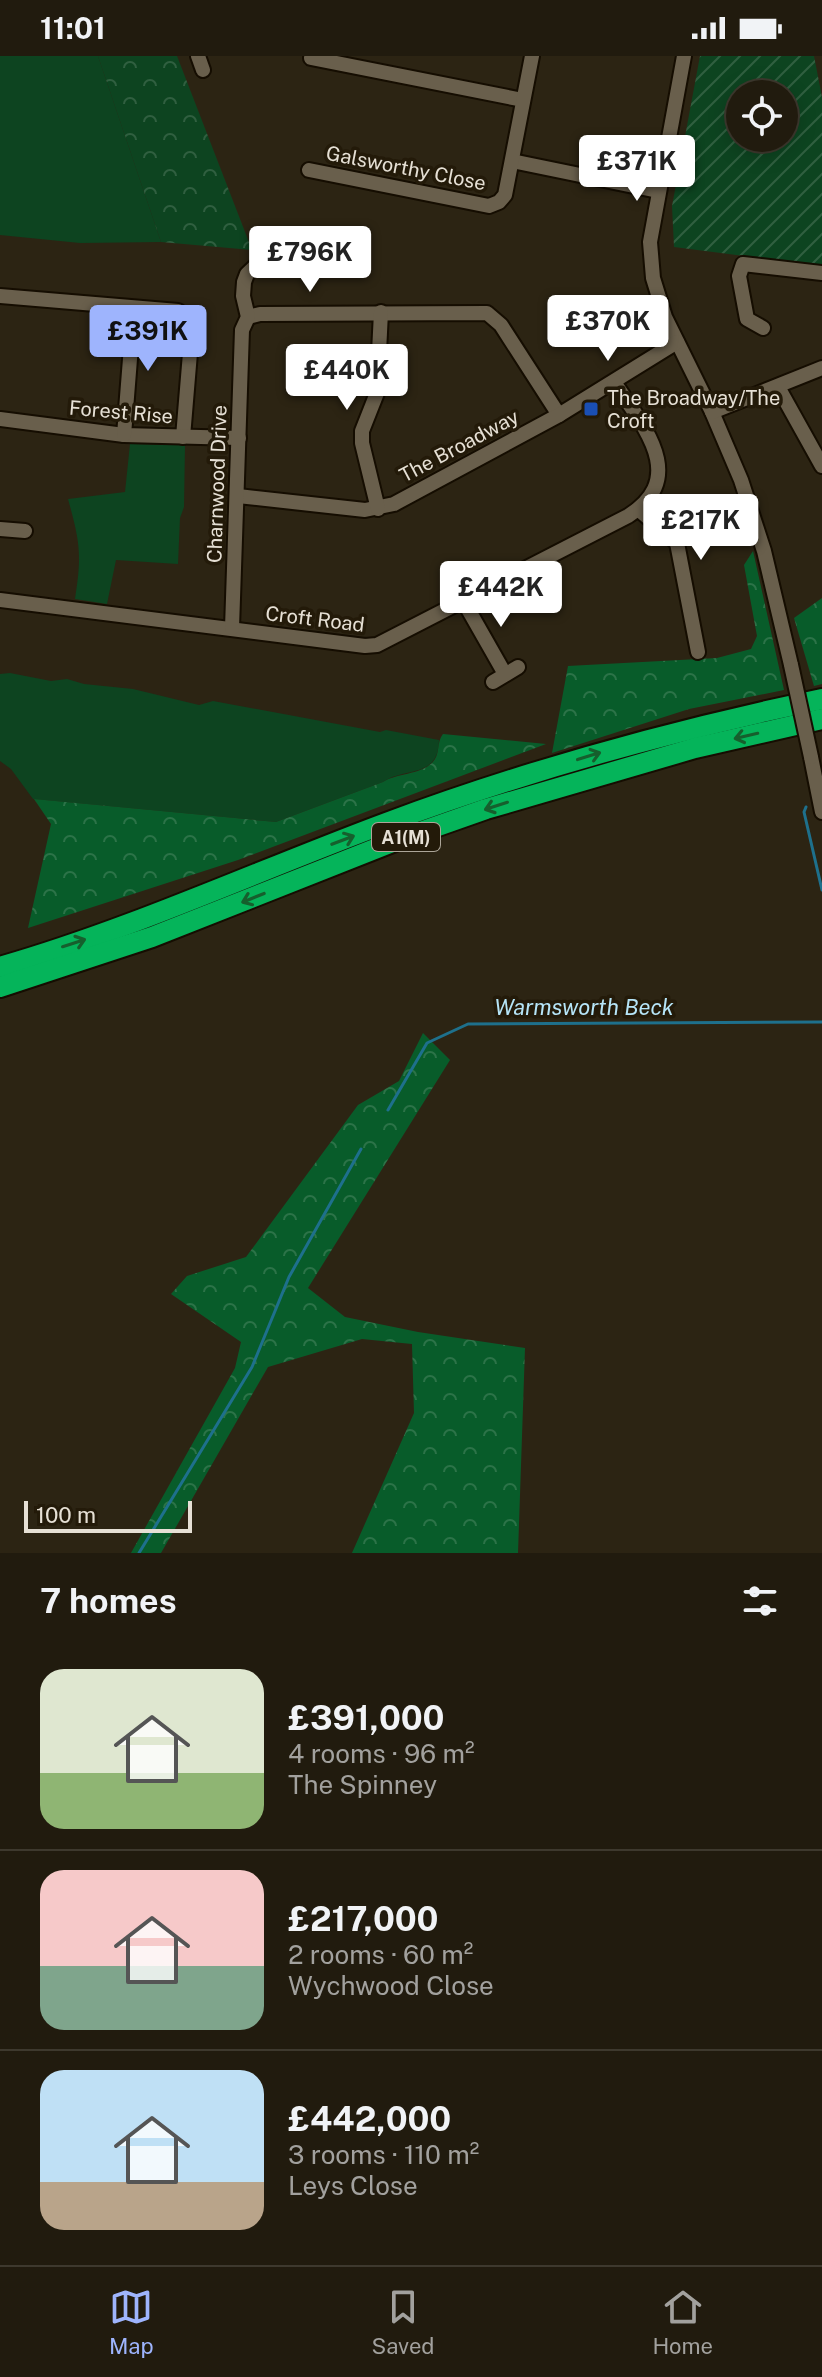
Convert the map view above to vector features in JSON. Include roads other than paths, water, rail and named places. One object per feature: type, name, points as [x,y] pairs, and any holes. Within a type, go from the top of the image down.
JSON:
[{"type":"highway","name":"A1(M)","points":[[0,967],[144,919],[476,791],[608,750],[822,699]]},
{"type":"highway","name":"A1(M)","points":[[0,987],[152,937],[395,841],[486,809],[695,748],[822,719]]},
{"type":"street","name":"Galsworthy Close","points":[[309,170],[489,206],[499,202],[505,195],[532,56]]},
{"type":"street","points":[[684,56],[658,191],[650,260],[658,296],[741,480],[764,551],[822,812]]},
{"type":"street","points":[[311,58],[523,100]]},
{"type":"street","name":"Galsworthy Close","points":[[512,161],[658,191]]},
{"type":"street","name":"Charnwood Drive","points":[[232,628],[242,330],[248,317],[243,296],[244,282],[247,274],[266,256]]},
{"type":"street","points":[[763,328],[747,319],[739,276],[743,264],[822,273]]},
{"type":"street","points":[[0,296],[178,311],[190,321],[192,329],[183,437]]},
{"type":"street","points":[[124,435],[134,308]]},
{"type":"street","points":[[248,317],[260,314],[477,311],[495,318],[559,415]]},
{"type":"street","points":[[378,509],[362,443],[365,419],[377,393],[381,312]]},
{"type":"street","name":"The Broadway","points":[[238,496],[365,510],[394,504],[559,415],[677,342]]},
{"type":"street","points":[[712,412],[822,368]]},
{"type":"street","points":[[614,382],[651,440],[657,455],[659,468],[655,490],[638,509],[677,543],[698,652]]},
{"type":"street","points":[[778,387],[822,466]]},
{"type":"street","name":"Forest Rise","points":[[0,419],[124,435],[239,438]]},
{"type":"street","name":"Croft Road","points":[[0,600],[365,646],[388,641],[638,509]]},
{"type":"street","points":[[0,529],[25,531]]},
{"type":"street","points":[[464,602],[505,674]]},
{"type":"waterway","name":"Warmsworth Beck","points":[[806,807],[804,812],[822,890]]},
{"type":"waterway","name":"Warmsworth Beck","points":[[388,1110],[427,1043],[468,1024],[822,1022]]},
{"type":"waterway","name":"Warmsworth Beck","points":[[139,1553],[252,1367],[289,1277],[361,1149]]},
{"type":"place","name":"The Broadway/The Croft","points":[[591,409]]}]
